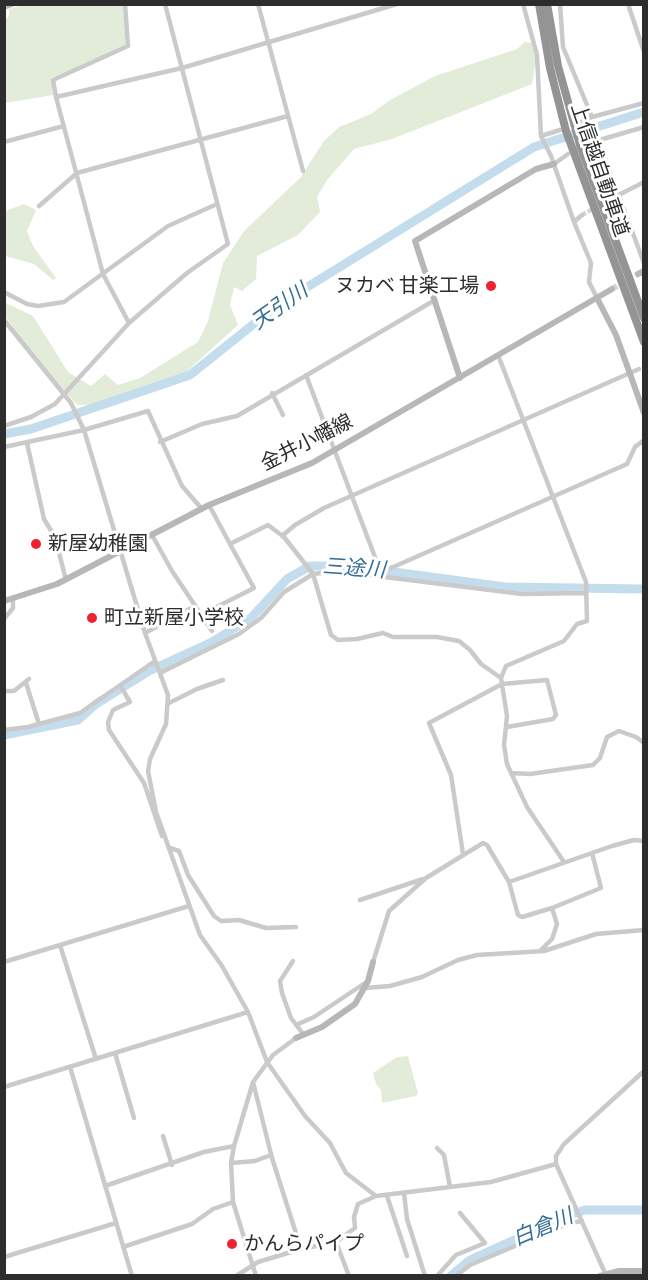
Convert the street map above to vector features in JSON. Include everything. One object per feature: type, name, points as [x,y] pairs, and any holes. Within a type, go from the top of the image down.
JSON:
[{"type":"highway","name":"上信越自動車道","points":[[539,4],[550,68],[570,128],[644,318]]},
{"type":"highway","name":"上信越自動車道","points":[[547,4],[570,128]]},
{"type":"highway","name":"上信越自動車道","points":[[577,147],[644,342]]},
{"type":"main road","points":[[4,7],[12,4]]},
{"type":"main road","points":[[460,378],[415,241],[536,169],[554,164]]},
{"type":"main road","name":"金井小幡線","points":[[4,601],[13,600],[66,580],[209,505],[291,473],[334,451],[612,289]]},
{"type":"main road","points":[[597,298],[630,372],[644,413]]},
{"type":"main road","points":[[296,1038],[322,1027],[347,1011],[368,981],[373,962]]},
{"type":"main road","points":[[602,1274],[644,1271]]},
{"type":"street","points":[[125,4],[128,46],[53,80],[104,274],[129,323]]},
{"type":"street","points":[[4,426],[45,411],[64,395],[129,323],[187,273],[228,244],[165,4]]},
{"type":"street","points":[[258,4],[303,171]]},
{"type":"street","points":[[56,97],[182,68],[397,4]]},
{"type":"street","points":[[523,4],[537,56],[541,136],[554,164],[591,263],[589,282],[597,298]]},
{"type":"street","points":[[560,4],[562,47],[592,117]]},
{"type":"street","points":[[627,4],[644,52]]},
{"type":"street","points":[[541,136],[570,128],[592,117],[644,103]]},
{"type":"street","points":[[39,207],[77,173],[288,116]]},
{"type":"street","points":[[4,142],[64,126]]},
{"type":"street","points":[[554,164],[577,147],[644,127]]},
{"type":"street","points":[[598,140],[644,263]]},
{"type":"street","points":[[609,200],[644,182]]},
{"type":"street","points":[[4,292],[27,304],[64,302],[168,226],[217,204]]},
{"type":"street","points":[[574,222],[582,214]]},
{"type":"street","points":[[160,442],[202,424],[237,416],[272,393],[435,300]]},
{"type":"street","points":[[4,320],[71,403],[84,429],[145,633],[169,703],[166,724],[150,759],[148,771],[156,812],[200,935],[222,966],[248,1012],[267,1062],[305,1116],[330,1143],[346,1173],[376,1196]]},
{"type":"street","points":[[498,355],[586,582],[587,621],[577,624],[564,641],[506,666],[501,681],[507,727],[504,745],[511,773],[526,807],[564,862]]},
{"type":"street","points":[[282,536],[295,525],[351,495],[639,369]]},
{"type":"street","points":[[306,375],[378,565],[391,568],[627,464],[635,447],[644,440]]},
{"type":"street","points":[[272,393],[283,416]]},
{"type":"street","points":[[4,447],[84,429],[148,411],[160,442],[182,486],[202,509]]},
{"type":"street","points":[[27,443],[44,519],[55,537],[66,580]]},
{"type":"street","points":[[201,615],[254,588],[209,505]]},
{"type":"street","points":[[230,544],[265,525],[282,536],[313,574],[332,635],[338,640],[357,639],[383,633],[393,637],[437,637],[459,641],[501,681]]},
{"type":"street","points":[[152,535],[172,572],[212,631]]},
{"type":"street","points":[[160,673],[239,634],[261,618],[284,592],[313,574],[336,571],[522,594],[586,593]]},
{"type":"street","points":[[4,619],[13,608],[13,600]]},
{"type":"street","points":[[145,633],[195,606]]},
{"type":"street","points":[[4,730],[80,713],[155,661]]},
{"type":"street","points":[[169,703],[197,688],[223,680]]},
{"type":"street","points":[[464,854],[451,775],[429,723],[501,681],[547,680],[556,715],[553,719],[507,727]]},
{"type":"street","points":[[4,691],[14,691],[28,681],[39,724]]},
{"type":"street","points":[[120,685],[130,702],[113,710],[108,722],[109,730],[144,783],[162,836]]},
{"type":"street","points":[[511,773],[530,774],[593,765],[600,758],[607,737],[619,731],[636,737],[644,743]]},
{"type":"street","points":[[509,882],[634,840],[644,841]]},
{"type":"street","points":[[373,962],[389,911],[426,878],[483,843],[487,845],[509,882],[518,915],[522,917],[552,908],[601,888],[592,853]]},
{"type":"street","points":[[170,848],[179,851],[188,875],[214,916],[221,921],[239,920],[266,928],[296,927]]},
{"type":"street","points":[[360,900],[426,878]]},
{"type":"street","points":[[4,962],[189,906]]},
{"type":"street","points":[[540,951],[552,939],[556,924],[552,908]]},
{"type":"street","points":[[364,988],[390,986],[422,977],[458,960],[477,955],[540,951],[596,934],[644,930]]},
{"type":"street","points":[[60,945],[96,1059]]},
{"type":"street","points":[[293,961],[280,981],[291,1018],[304,1035]]},
{"type":"street","points":[[296,1024],[314,1017],[368,981]]},
{"type":"street","points":[[4,1087],[248,1012]]},
{"type":"street","points":[[256,1275],[233,1202],[231,1163],[253,1082],[273,1055],[296,1038]]},
{"type":"street","points":[[115,1053],[134,1118]]},
{"type":"street","points":[[70,1067],[132,1275]]},
{"type":"street","points":[[602,1274],[577,1209],[556,1164],[559,1150],[644,1071]]},
{"type":"street","points":[[253,1082],[271,1155],[301,1249]]},
{"type":"street","points":[[163,1136],[172,1165]]},
{"type":"street","points":[[105,1186],[172,1165],[204,1152],[234,1146]]},
{"type":"street","points":[[437,1149],[444,1155],[450,1187]]},
{"type":"street","points":[[231,1163],[255,1161],[271,1155]]},
{"type":"street","points":[[236,1275],[253,1265],[301,1249],[336,1242],[355,1228],[354,1217],[358,1204],[376,1196],[511,1178],[556,1164]]},
{"type":"street","points":[[404,1193],[407,1219],[425,1275]]},
{"type":"street","points":[[387,1196],[407,1256]]},
{"type":"street","points":[[123,1246],[192,1224],[213,1209],[233,1202]]},
{"type":"street","points":[[437,1275],[456,1255],[485,1243],[460,1213]]},
{"type":"street","points":[[456,1275],[470,1265],[581,1220]]},
{"type":"street","points":[[4,1257],[116,1223]]},
{"type":"street","points":[[336,1242],[350,1275]]},
{"type":"green space","points":[[26,4],[123,5],[126,47],[51,78],[53,95],[5,103],[4,22],[9,15],[9,9]]},
{"type":"green space","points":[[525,42],[532,43],[536,60],[532,84],[392,139],[354,149],[327,180],[317,197],[320,212],[298,235],[257,256],[256,279],[242,291],[234,287],[230,305],[238,325],[185,373],[96,405],[77,405],[37,361],[5,316],[4,302],[33,316],[68,372],[91,386],[105,374],[118,385],[140,378],[198,342],[208,321],[223,263],[244,231],[300,178],[324,141],[339,127],[371,114],[390,100],[435,76],[517,49]]},
{"type":"green space","points":[[24,204],[36,210],[27,231],[33,246],[56,278],[53,280],[34,264],[5,256],[5,211]]},
{"type":"green space","points":[[408,1056],[418,1093],[416,1096],[382,1103],[381,1090],[376,1084],[373,1073],[397,1057]]},
{"type":"waterway","name":"天引川","points":[[4,434],[31,429],[190,375],[275,307],[534,147],[644,112]]},
{"type":"waterway","name":"三途川","points":[[4,735],[78,720],[96,704],[149,671],[212,642],[251,618],[287,579],[310,566],[349,566],[505,587],[644,589]]},
{"type":"waterway","name":"白倉川","points":[[451,1276],[470,1260],[567,1216],[585,1210],[644,1210]]},
{"type":"tunnel","points":[[582,215],[609,200]]},
{"type":"tunnel","points":[[612,289],[638,274]]},
{"type":"place","name":"ヌカベ 甘楽工場","points":[[491,286]]},
{"type":"place","name":"新屋幼稚園","points":[[36,544]]},
{"type":"place","name":"町立新屋小学校","points":[[92,618]]},
{"type":"place","name":"かんらパイプ","points":[[232,1244]]}]
